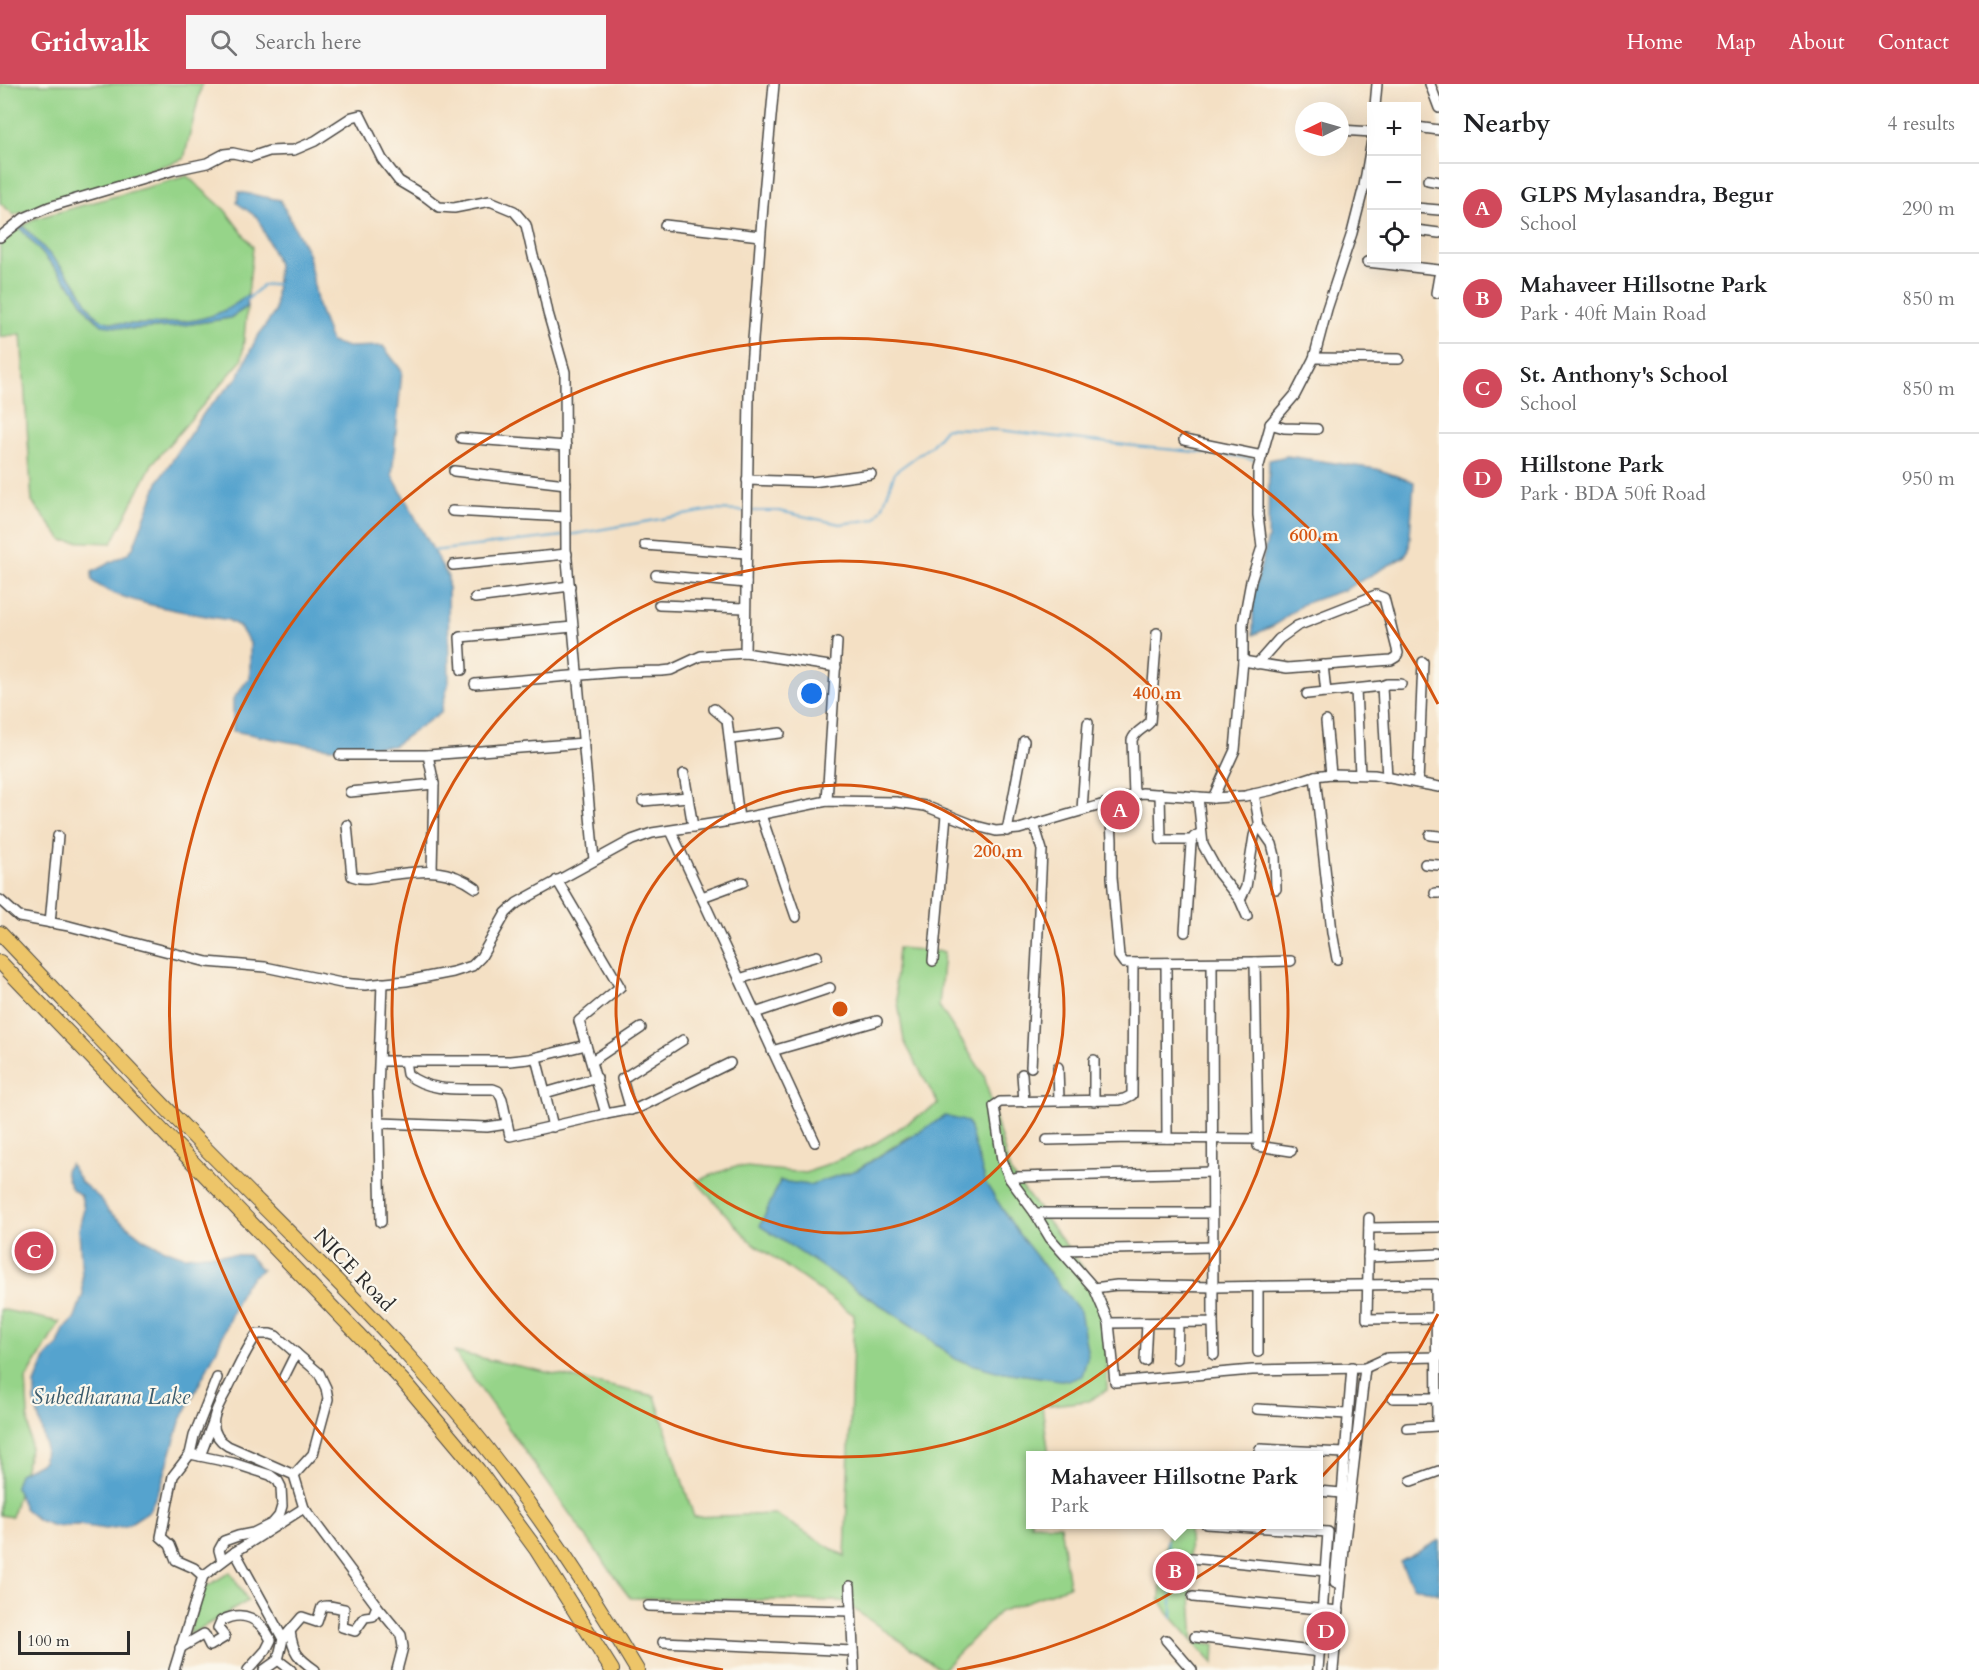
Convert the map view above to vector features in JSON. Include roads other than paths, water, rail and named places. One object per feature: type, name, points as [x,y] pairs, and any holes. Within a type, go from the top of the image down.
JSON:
[{"type":"highway","name":"NICE Road","points":[[0,933],[409,1357],[446,1399],[528,1502],[603,1613],[637,1670]]},
{"type":"highway","name":"NICE Road","points":[[0,963],[404,1382],[478,1470],[536,1549],[612,1670]]},
{"type":"street","points":[[745,653],[749,394],[774,84]]},
{"type":"street","points":[[1375,102],[1377,84]]},
{"type":"street","points":[[1430,84],[1439,108]]},
{"type":"street","points":[[0,237],[16,223],[33,213],[175,169],[207,163],[224,154],[233,153],[251,157],[270,151],[294,150],[315,141],[352,117],[360,115],[382,159],[399,181],[426,196],[439,207],[454,208],[490,201],[514,211],[526,225],[565,372],[567,554],[594,860]]},
{"type":"street","points":[[1421,128],[1439,130]]},
{"type":"street","points":[[1349,131],[1367,132]]},
{"type":"street","points":[[1212,798],[1235,750],[1243,661],[1243,624],[1251,581],[1262,547],[1258,515],[1258,469],[1270,424],[1295,395],[1314,358],[1327,309],[1352,233],[1364,186],[1369,156]]},
{"type":"street","points":[[1428,180],[1439,182]]},
{"type":"street","points":[[1421,208],[1439,210]]},
{"type":"street","points":[[665,225],[760,236]]},
{"type":"street","points":[[1421,231],[1439,233]]},
{"type":"street","points":[[1385,264],[1439,270]]},
{"type":"street","points":[[1436,293],[1439,276]]},
{"type":"street","points":[[1314,358],[1399,359]]},
{"type":"street","points":[[1270,424],[1284,428],[1317,429]]},
{"type":"street","points":[[462,438],[566,446]]},
{"type":"street","points":[[1184,440],[1262,456]]},
{"type":"street","points":[[454,471],[566,484]]},
{"type":"street","points":[[747,480],[812,482],[871,474]]},
{"type":"street","points":[[452,510],[566,517]]},
{"type":"street","points":[[645,545],[746,554]]},
{"type":"street","points":[[453,565],[567,554]]},
{"type":"street","points":[[656,575],[746,583]]},
{"type":"street","points":[[475,598],[570,586]]},
{"type":"street","points":[[1243,661],[1257,664],[1287,668],[1385,661],[1396,657],[1397,648],[1384,598],[1376,595],[1298,626],[1279,639],[1257,664]]},
{"type":"street","points":[[659,605],[745,608]]},
{"type":"street","points":[[462,670],[460,637],[573,627]]},
{"type":"street","points":[[1134,795],[1132,740],[1134,734],[1150,722],[1157,633]]},
{"type":"street","points":[[827,801],[837,642]]},
{"type":"street","points":[[475,684],[671,670],[701,656],[745,653],[836,667]]},
{"type":"street","points":[[1418,783],[1423,662]]},
{"type":"street","points":[[1323,665],[1326,692]]},
{"type":"street","points":[[1307,694],[1401,684]]},
{"type":"street","points":[[1382,686],[1387,778]]},
{"type":"street","points":[[1356,690],[1360,774]]},
{"type":"street","points":[[714,709],[727,720],[739,819]]},
{"type":"street","points":[[1326,721],[1331,774]]},
{"type":"street","points":[[1082,810],[1088,723]]},
{"type":"street","points":[[729,739],[780,733]]},
{"type":"street","points":[[1007,831],[1024,741]]},
{"type":"street","points":[[340,755],[428,755],[584,743]]},
{"type":"street","points":[[428,755],[434,784],[432,870]]},
{"type":"street","points":[[684,774],[693,827]]},
{"type":"street","points":[[0,900],[19,917],[50,922],[207,962],[265,967],[341,983],[382,984],[453,972],[472,966],[481,957],[506,913],[517,903],[632,840],[827,801],[896,802],[925,806],[976,826],[1007,831],[1142,793],[1212,798],[1254,794],[1315,776],[1331,774],[1360,774],[1439,787]]},
{"type":"street","points":[[1315,776],[1337,959]]},
{"type":"street","points":[[350,792],[434,784]]},
{"type":"street","points":[[1160,794],[1161,840],[1192,840],[1201,833]]},
{"type":"street","points":[[1254,794],[1260,827],[1272,844],[1275,856],[1276,889]]},
{"type":"street","points":[[644,801],[687,797]]},
{"type":"street","points":[[1198,797],[1203,845],[1209,858],[1240,900],[1247,916]]},
{"type":"street","points":[[1110,802],[1112,877],[1119,956],[1124,963],[1291,961]]},
{"type":"street","points":[[762,815],[796,918]]},
{"type":"street","points":[[933,961],[946,815]]},
{"type":"street","points":[[1031,1067],[1041,873],[1041,850],[1034,824]]},
{"type":"street","points":[[347,825],[352,876],[364,878],[432,870],[461,878],[476,888]]},
{"type":"street","points":[[1240,900],[1246,887],[1254,836],[1260,827]]},
{"type":"street","points":[[671,831],[815,1142]]},
{"type":"street","points":[[50,922],[58,836]]},
{"type":"street","points":[[1185,932],[1192,840]]},
{"type":"street","points":[[1425,864],[1439,865]]},
{"type":"street","points":[[557,880],[620,987],[579,1021],[606,1113]]},
{"type":"street","points":[[702,897],[743,882]]},
{"type":"street","points":[[739,979],[817,956]]},
{"type":"street","points":[[1047,1140],[1258,1139],[1255,962]]},
{"type":"street","points":[[1133,963],[1132,1095],[1124,1100],[1000,1102],[994,1106],[1002,1160],[1010,1179],[1050,1238],[1094,1288],[1109,1323],[1115,1382],[1252,1370],[1365,1368],[1387,1358],[1438,1357]]},
{"type":"street","points":[[1166,963],[1167,1138]]},
{"type":"street","points":[[1212,963],[1214,1355]]},
{"type":"street","points":[[381,1222],[378,1092],[382,984]]},
{"type":"street","points":[[755,1013],[830,988]]},
{"type":"street","points":[[772,1051],[877,1021]]},
{"type":"street","points":[[592,1061],[641,1028]]},
{"type":"street","points":[[631,1110],[622,1079],[682,1040]]},
{"type":"street","points":[[380,1061],[510,1061],[536,1058],[586,1045]]},
{"type":"street","points":[[536,1058],[553,1127]]},
{"type":"street","points":[[1094,1060],[1094,1101]]},
{"type":"street","points":[[405,1061],[407,1074],[426,1086],[498,1091],[502,1099],[510,1136],[606,1113],[631,1110],[730,1062]]},
{"type":"street","points":[[1058,1067],[1059,1101]]},
{"type":"street","points":[[1022,1074],[1024,1102]]},
{"type":"street","points":[[545,1093],[597,1078]]},
{"type":"street","points":[[380,1123],[487,1127],[507,1124]]},
{"type":"street","points":[[1258,1146],[1291,1151]]},
{"type":"street","points":[[1010,1179],[1212,1172]]},
{"type":"street","points":[[1035,1213],[1212,1213]]},
{"type":"street","points":[[1436,1318],[1367,1319],[1369,1223],[1439,1227]]},
{"type":"street","points":[[1061,1250],[1213,1247]]},
{"type":"street","points":[[1368,1257],[1439,1254]]},
{"type":"street","points":[[1094,1288],[1437,1284],[1437,1426],[1407,1428]]},
{"type":"street","points":[[1257,1352],[1258,1286]]},
{"type":"street","points":[[1109,1323],[1213,1322]]},
{"type":"street","points":[[1145,1361],[1147,1323]]},
{"type":"street","points":[[1177,1359],[1178,1323]]},
{"type":"street","points":[[200,1456],[218,1407],[245,1353],[257,1334],[270,1334],[276,1336],[319,1373],[328,1399],[313,1454],[294,1475]]},
{"type":"street","points":[[284,1377],[296,1353]]},
{"type":"street","points":[[1328,1670],[1352,1367]]},
{"type":"street","points":[[1318,1670],[1320,1652],[1332,1611],[1365,1368]]},
{"type":"street","points":[[203,1575],[176,1560],[170,1545],[161,1537],[173,1476],[190,1454],[194,1436],[217,1378]]},
{"type":"street","points":[[1393,1398],[1438,1398]]},
{"type":"street","points":[[1257,1409],[1347,1414]]},
{"type":"street","points":[[214,1419],[216,1434],[220,1441],[294,1475]]},
{"type":"street","points":[[1260,1449],[1302,1451]]},
{"type":"street","points":[[1323,1452],[1345,1453]]},
{"type":"street","points":[[190,1454],[233,1463],[270,1475],[278,1481],[282,1494],[279,1516],[273,1523],[253,1533],[224,1541],[219,1550],[222,1561]]},
{"type":"street","points":[[1411,1481],[1439,1471]]},
{"type":"street","points":[[294,1475],[304,1508],[401,1635],[403,1647],[397,1670]]},
{"type":"street","points":[[1323,1491],[1341,1493]]},
{"type":"street","points":[[174,1670],[203,1575],[304,1508]]},
{"type":"street","points":[[1282,1529],[1328,1532],[1326,1571],[1332,1611],[1333,1670]]},
{"type":"street","points":[[235,1552],[283,1639]]},
{"type":"street","points":[[1192,1558],[1326,1571]]},
{"type":"street","points":[[850,1586],[854,1670]]},
{"type":"street","points":[[1193,1597],[1332,1611]]},
{"type":"street","points":[[264,1670],[278,1660],[283,1639],[302,1617],[317,1622],[321,1609],[325,1605],[344,1609],[342,1627],[356,1631],[364,1618],[374,1616],[377,1606]]},
{"type":"street","points":[[648,1606],[851,1611]]},
{"type":"street","points":[[180,1648],[204,1634],[210,1646],[225,1637],[218,1628],[221,1621],[233,1617],[249,1617],[257,1621],[271,1640],[266,1650],[248,1670]]},
{"type":"street","points":[[290,1631],[291,1642],[302,1662],[315,1670]]},
{"type":"street","points":[[1195,1637],[1320,1652]]},
{"type":"street","points":[[1166,1640],[1192,1670]]},
{"type":"street","points":[[663,1642],[853,1651]]},
{"type":"street","points":[[403,1670],[406,1652]]},
{"type":"street","points":[[278,1660],[291,1670]]},
{"type":"water","points":[[239,192],[280,200],[308,253],[318,306],[331,342],[348,347],[383,346],[402,371],[392,475],[448,577],[449,682],[441,712],[393,746],[330,748],[233,731],[233,699],[250,677],[250,643],[239,626],[228,620],[136,601],[103,588],[92,580],[92,572],[127,554],[133,548],[159,480],[206,410],[238,377],[256,339],[275,312],[278,264],[258,218],[237,203]]},
{"type":"water","points":[[23,226],[76,284],[95,315],[107,321],[150,324],[195,320],[222,312],[248,294],[247,307],[230,318],[172,327],[133,329],[102,325],[89,313],[75,291],[20,228]]},
{"type":"water","points":[[1287,456],[1377,469],[1414,482],[1409,549],[1404,557],[1344,590],[1303,604],[1275,625],[1253,635],[1253,596],[1268,538],[1269,460]]},
{"type":"water","points":[[945,1116],[968,1122],[986,1184],[1018,1233],[1080,1311],[1088,1355],[1082,1376],[1068,1381],[996,1371],[957,1360],[911,1325],[760,1226],[780,1181],[809,1185],[857,1170]]},
{"type":"water","name":"Subedharana Lake","points":[[70,1164],[81,1182],[102,1200],[108,1211],[144,1239],[184,1256],[248,1255],[262,1270],[244,1286],[217,1349],[180,1422],[162,1483],[149,1511],[126,1526],[106,1529],[79,1525],[54,1526],[38,1520],[24,1508],[15,1486],[19,1474],[44,1461],[45,1444],[35,1402],[35,1384],[46,1357],[58,1345],[64,1329],[74,1320],[83,1294],[79,1229],[84,1208],[81,1196],[72,1189],[67,1179],[65,1170]]},
{"type":"water","points":[[1439,1540],[1439,1594],[1413,1586],[1400,1562]]},
{"type":"waterway","points":[[248,299],[263,285],[278,284]]},
{"type":"waterway","points":[[750,511],[779,511],[840,524],[875,519],[883,506],[895,472],[932,445],[946,428],[999,430],[1236,456],[1254,460]]},
{"type":"waterway","points":[[569,535],[713,510],[744,511]]},
{"type":"waterway","points":[[432,551],[563,536]]},
{"type":"waterway","points":[[1167,1540],[1172,1587],[1172,1618]]},
{"type":"place","name":"GLPS Mylasandra, Begur","points":[[1120,810]]},
{"type":"place","name":"St. Anthony's School","points":[[34,1251]]},
{"type":"place","name":"Mahaveer Hillsotne Park","points":[[1175,1571]]},
{"type":"place","name":"Hillstone Park","points":[[1326,1631]]}]
